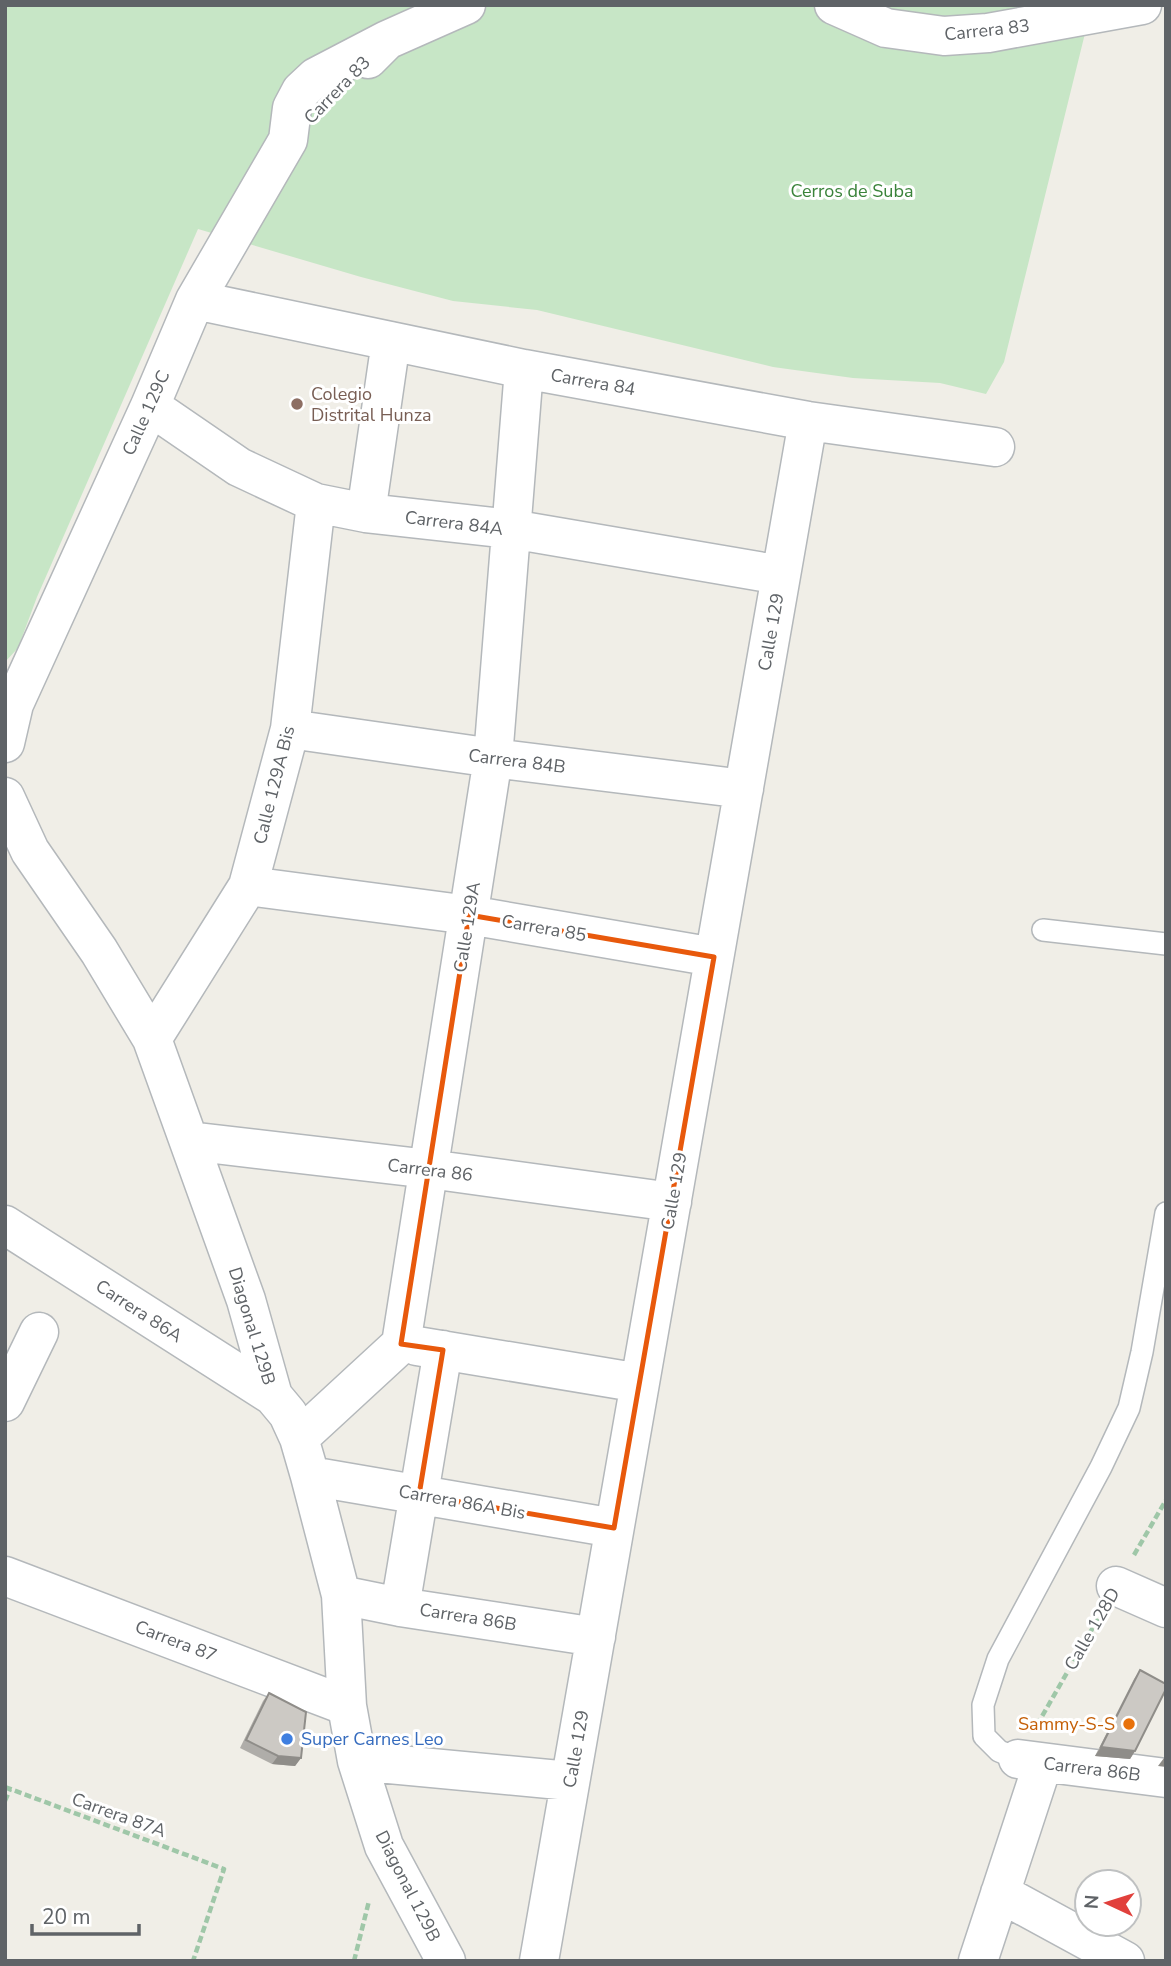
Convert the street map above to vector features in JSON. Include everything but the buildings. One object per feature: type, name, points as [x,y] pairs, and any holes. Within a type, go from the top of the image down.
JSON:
[{"type":"street","name":"Carrera 83","points":[[301,91],[316,77],[387,40],[466,5]]},
{"type":"street","name":"Carrera 83","points":[[834,5],[886,29],[944,36],[988,33],[1142,5]]},
{"type":"street","name":"Carrera 83","points":[[288,140],[387,40]]},
{"type":"street","name":"Calle 129C","points":[[5,743],[10,703],[150,406],[195,300],[288,140],[292,108],[301,91]]},
{"type":"street","name":"Carrera 84","points":[[195,300],[524,369],[808,421],[995,447]]},
{"type":"street","points":[[366,513],[391,341]]},
{"type":"street","name":"Calle 129A","points":[[401,1344],[493,758],[524,369]]},
{"type":"street","name":"Carrera 84A","points":[[150,406],[239,467],[316,503],[366,513],[511,529],[781,575]]},
{"type":"street","name":"Calle 129","points":[[539,1961],[808,421]]},
{"type":"street","name":"Calle 129A Bis","points":[[152,1040],[248,886],[290,729],[316,503]]},
{"type":"street","name":"Carrera 84B","points":[[290,729],[493,758],[744,789]]},
{"type":"street","name":"Diagonal 129B","points":[[5,797],[30,851],[99,951],[152,1040],[246,1300],[273,1396],[288,1414],[299,1438],[310,1476],[341,1595],[346,1706],[358,1761],[384,1846],[446,1961]]},
{"type":"street","name":"Carrera 85","points":[[248,886],[469,915],[714,957]]},
{"type":"street","name":"Carrera 86","points":[[189,1141],[429,1169],[672,1202]]},
{"type":"street","name":"Carrera 86A","points":[[5,1225],[273,1396]]},
{"type":"street","points":[[5,1402],[39,1332]]},
{"type":"street","points":[[299,1438],[401,1344],[640,1383]]},
{"type":"street","points":[[400,1607],[443,1349]]},
{"type":"street","name":"Carrera 86A Bis","points":[[310,1476],[614,1528]]},
{"type":"street","name":"Carrera 87","points":[[5,1576],[346,1706]]},
{"type":"street","points":[[1116,1586],[1166,1608]]},
{"type":"street","name":"Carrera 86B","points":[[341,1595],[400,1607],[596,1637]]},
{"type":"street","points":[[358,1761],[570,1781]]},
{"type":"street","points":[[978,1961],[1000,1893],[1030,1761]]},
{"type":"street","name":"Carrera 86B","points":[[1030,1761],[1166,1778]]},
{"type":"street","points":[[1000,1893],[1125,1961]]},
{"type":"lane","points":[[1044,930],[1166,944]]},
{"type":"lane","points":[[1030,1761],[999,1751],[984,1736],[983,1705],[998,1659],[1101,1467],[1129,1408],[1142,1352],[1166,1213]]},
{"type":"path","name":"Calle 128D","points":[[1030,1761],[1116,1586],[1166,1500]]},
{"type":"path","points":[[5,1801],[8,1788]]},
{"type":"path","name":"Carrera 87A","points":[[8,1788],[224,1869],[193,1961]]},
{"type":"highlighted area","points":[[469,915],[714,957],[614,1528],[419,1495],[443,1350],[401,1344]]},
{"type":"green space","name":"Cerros de Suba","points":[[5,5],[1092,5],[1004,362],[986,394],[940,383],[853,378],[773,367],[537,310],[453,301],[198,229],[37,597],[18,648],[5,662]]},
{"type":"place","name":"Colegio Distrital Hunza","points":[[297,404]]},
{"type":"place","name":"Sammy-S-S","points":[[1129,1724]]},
{"type":"place","name":"Super Carnes Leo","points":[[287,1739]]}]
